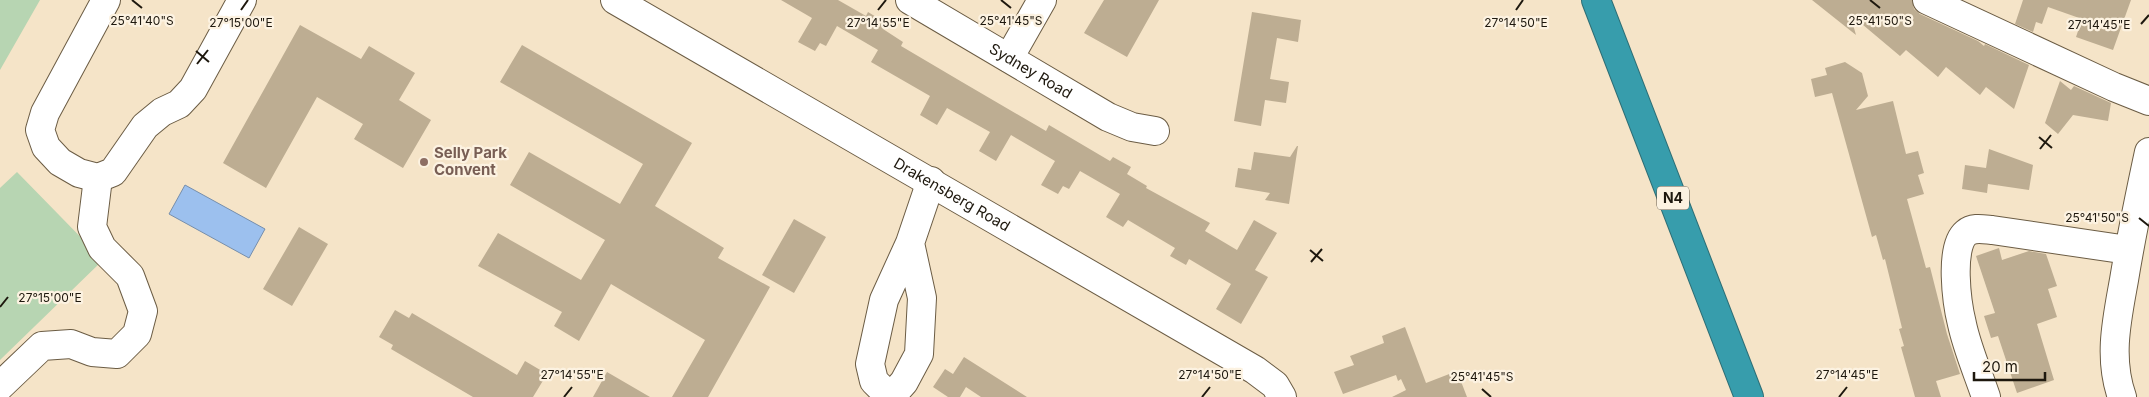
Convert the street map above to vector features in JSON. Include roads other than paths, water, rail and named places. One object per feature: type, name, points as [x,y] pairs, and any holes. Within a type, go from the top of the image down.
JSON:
[{"type":"highway","name":"N4","points":[[1596,0],[1749,397]]},
{"type":"street","points":[[106,0],[45,113],[40,130],[46,147],[60,162],[79,173],[98,178],[114,172],[145,126],[162,112],[179,104],[193,89],[242,0]]},
{"type":"street","name":"Drakensberg Road","points":[[614,0],[931,181],[1255,370],[1275,385],[1282,397]]},
{"type":"street","name":"Sydney Road","points":[[910,0],[1108,117],[1132,127],[1155,130]]},
{"type":"street","points":[[1009,58],[1042,0]]},
{"type":"street","points":[[1927,0],[2114,87],[2149,101]]},
{"type":"street","points":[[2122,397],[2116,370],[2114,338],[2128,250],[2149,153]]},
{"type":"street","points":[[0,386],[42,346],[71,344],[92,352],[117,354],[137,334],[143,311],[130,276],[102,248],[92,227],[98,178]]},
{"type":"street","points":[[910,243],[931,181]]},
{"type":"street","points":[[1986,397],[1962,324],[1958,299],[1958,243],[1966,234],[1975,228],[2128,250]]},
{"type":"water","points":[[185,185],[265,229],[249,258],[169,214]]},
{"type":"place","name":"Selly Park Convent","points":[[424,162]]}]
